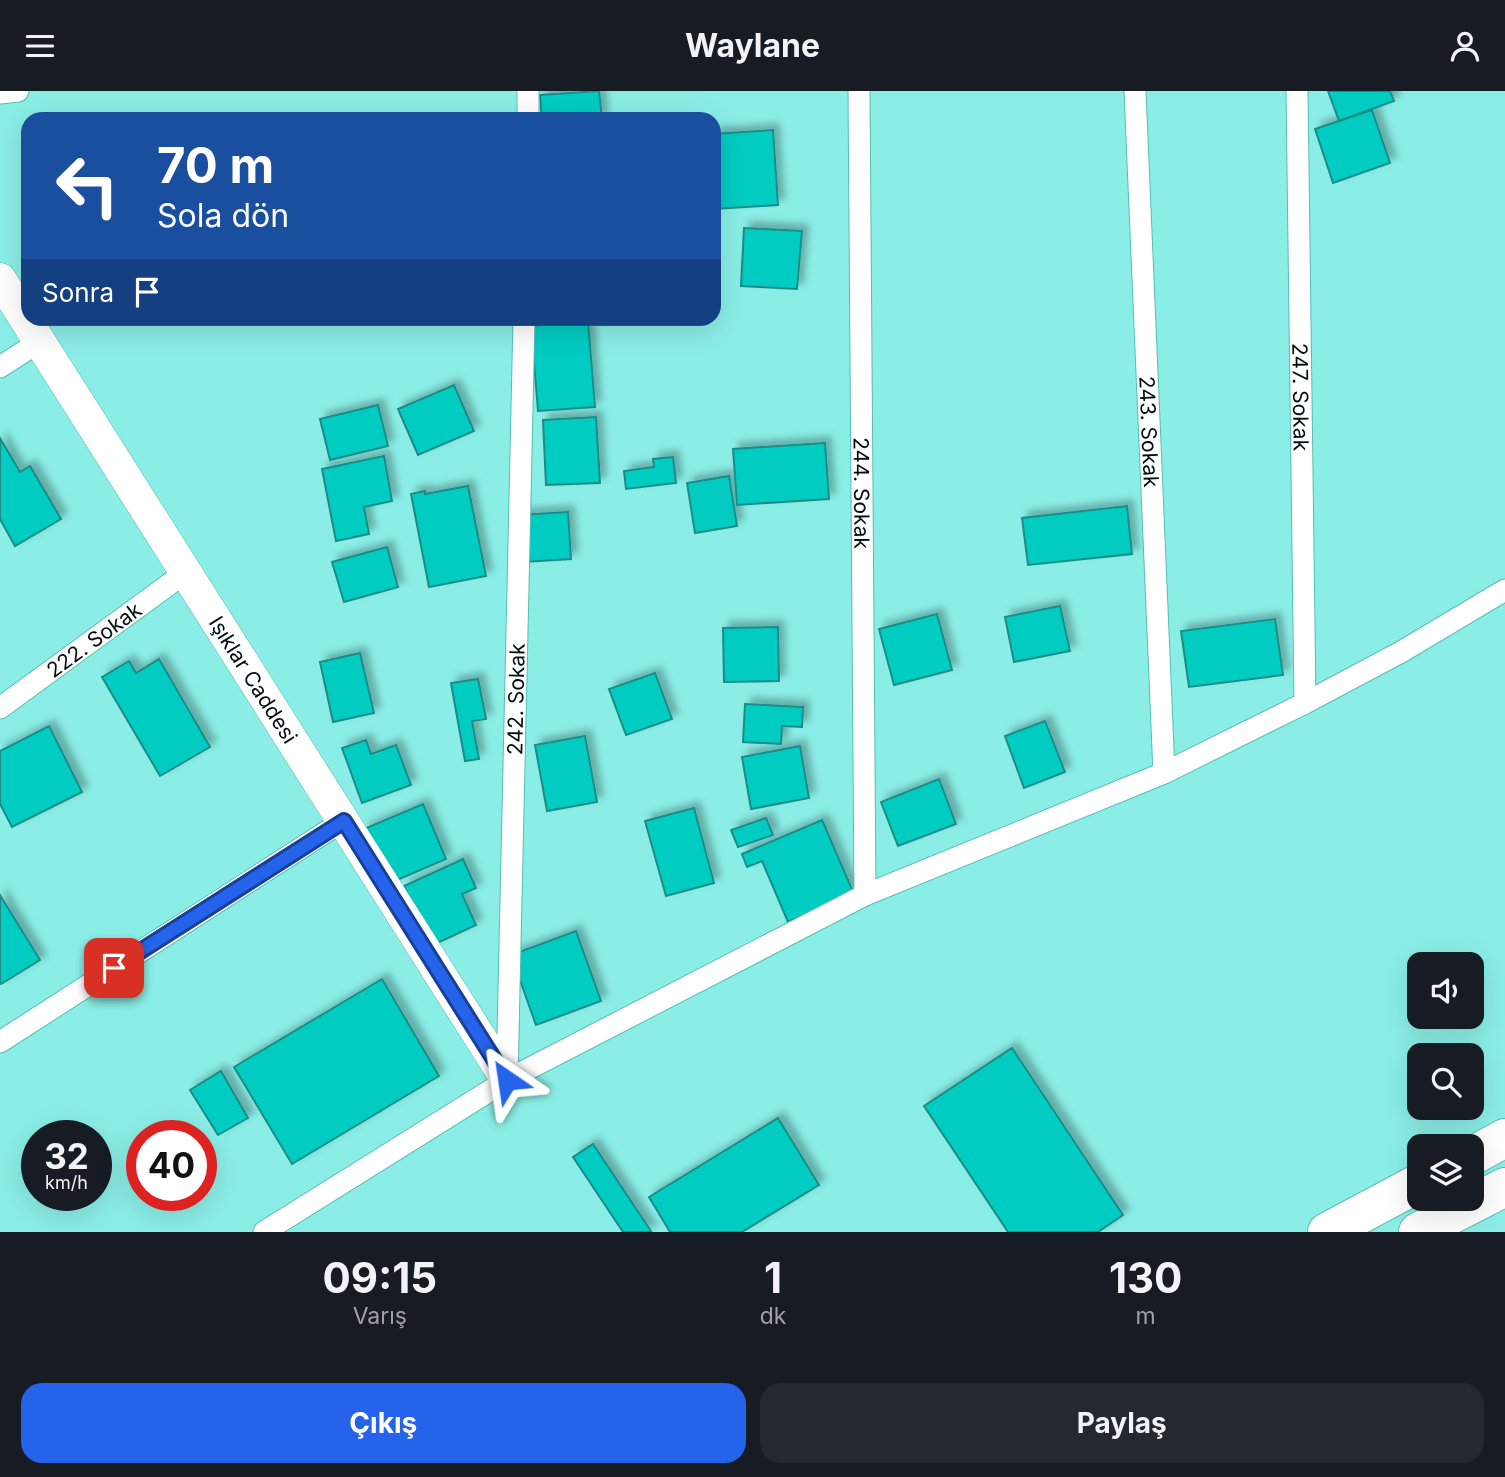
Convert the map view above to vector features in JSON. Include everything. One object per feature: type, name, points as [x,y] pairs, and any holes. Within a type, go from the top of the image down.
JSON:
[{"type":"highway","points":[[1484,1149],[1505,1138]]},
{"type":"highway","points":[[1418,1232],[1505,1187]]},
{"type":"highway","points":[[1327,1232],[1407,1189]]},
{"type":"street","points":[[0,93],[18,91]]},
{"type":"street","points":[[528,91],[528,112]]},
{"type":"street","name":"244. Sokak","points":[[859,91],[865,895]]},
{"type":"street","name":"243. Sokak","points":[[1135,91],[1164,773]]},
{"type":"street","name":"247. Sokak","points":[[1297,91],[1306,703]]},
{"type":"street","name":"Işıklar Caddesi","points":[[0,279],[21,313]]},
{"type":"street","name":"Işıklar Caddesi","points":[[29,326],[507,1080]]},
{"type":"street","name":"242. Sokak","points":[[507,1080],[523,326]]},
{"type":"street","points":[[0,367],[39,342]]},
{"type":"street","name":"222. Sokak","points":[[0,708],[186,572]]},
{"type":"street","points":[[264,1232],[507,1080],[865,895],[1164,773],[1306,703],[1401,652],[1505,590]]},
{"type":"street","points":[[0,1042],[344,821]]},
{"type":"building","points":[[599,91],[601,112],[541,112],[540,95]]},
{"type":"building","points":[[1328,91],[1390,91],[1394,101],[1339,121]]},
{"type":"building","points":[[1372,110],[1390,163],[1333,183],[1315,129]]},
{"type":"building","points":[[773,130],[778,205],[721,209],[721,134]]},
{"type":"building","points":[[744,228],[802,231],[797,289],[741,286]]},
{"type":"building","points":[[531,326],[588,326],[595,407],[538,411]]},
{"type":"building","points":[[454,385],[474,431],[418,455],[398,409]]},
{"type":"building","points":[[378,405],[388,446],[330,460],[320,419]]},
{"type":"building","points":[[596,417],[600,483],[546,485],[543,420]]},
{"type":"building","points":[[0,438],[20,472],[30,466],[61,519],[15,546],[0,519]]},
{"type":"building","points":[[825,443],[829,499],[737,505],[733,449]]},
{"type":"building","points":[[384,456],[392,501],[364,507],[369,534],[336,541],[322,469]]},
{"type":"building","points":[[673,457],[676,483],[626,489],[624,471],[654,467],[653,459]]},
{"type":"building","points":[[729,476],[737,526],[695,533],[687,483]]},
{"type":"building","points":[[468,486],[486,576],[429,587],[411,494]]},
{"type":"building","points":[[1127,506],[1132,554],[1028,565],[1022,518]]},
{"type":"building","points":[[568,512],[571,559],[523,562],[520,515]]},
{"type":"building","points":[[387,547],[398,587],[344,602],[332,562]]},
{"type":"building","points":[[1060,606],[1070,651],[1014,662],[1005,617]]},
{"type":"building","points":[[937,614],[952,670],[894,685],[879,629]]},
{"type":"building","points":[[1275,619],[1283,675],[1189,687],[1181,631]]},
{"type":"building","points":[[778,627],[779,681],[724,682],[723,628]]},
{"type":"building","points":[[360,653],[374,713],[333,722],[320,662]]},
{"type":"building","points":[[159,659],[210,747],[160,776],[102,677],[129,661],[136,673]]},
{"type":"building","points":[[655,673],[672,719],[626,735],[609,689]]},
{"type":"building","points":[[478,679],[486,719],[472,721],[479,759],[465,761],[451,683]]},
{"type":"building","points":[[745,704],[803,707],[802,727],[782,726],[781,744],[743,742]]},
{"type":"building","points":[[1045,721],[1065,772],[1024,788],[1005,736]]},
{"type":"building","points":[[49,726],[82,792],[12,827],[0,804],[0,751]]},
{"type":"building","points":[[585,736],[597,802],[547,811],[535,745]]},
{"type":"building","points":[[366,740],[371,754],[396,745],[411,785],[362,803],[342,748]]},
{"type":"building","points":[[800,746],[809,798],[751,809],[742,757]]},
{"type":"building","points":[[939,779],[956,824],[898,846],[881,802]]},
{"type":"building","points":[[423,804],[446,859],[388,884],[364,829]]},
{"type":"building","points":[[694,808],[714,883],[666,896],[645,821]]},
{"type":"building","points":[[766,818],[773,835],[738,847],[731,830]]},
{"type":"building","points":[[822,820],[854,894],[788,922],[762,861],[747,867],[742,854]]},
{"type":"building","points":[[463,859],[476,888],[462,894],[476,925],[431,946],[404,886]]},
{"type":"building","points":[[0,895],[40,960],[1,984],[0,983]]},
{"type":"building","points":[[576,931],[601,1001],[536,1025],[511,955]]},
{"type":"building","points":[[382,979],[439,1076],[292,1164],[234,1067]]},
{"type":"building","points":[[1012,1048],[1123,1215],[1098,1232],[1008,1232],[924,1106]]},
{"type":"building","points":[[221,1071],[248,1118],[218,1135],[217,1120],[209,1120],[190,1090]]},
{"type":"building","points":[[778,1118],[819,1185],[742,1232],[670,1232],[649,1197]]},
{"type":"building","points":[[593,1144],[651,1231],[623,1232],[573,1157]]},
{"type":"route","points":[[114,968],[344,821],[507,1080]]}]
